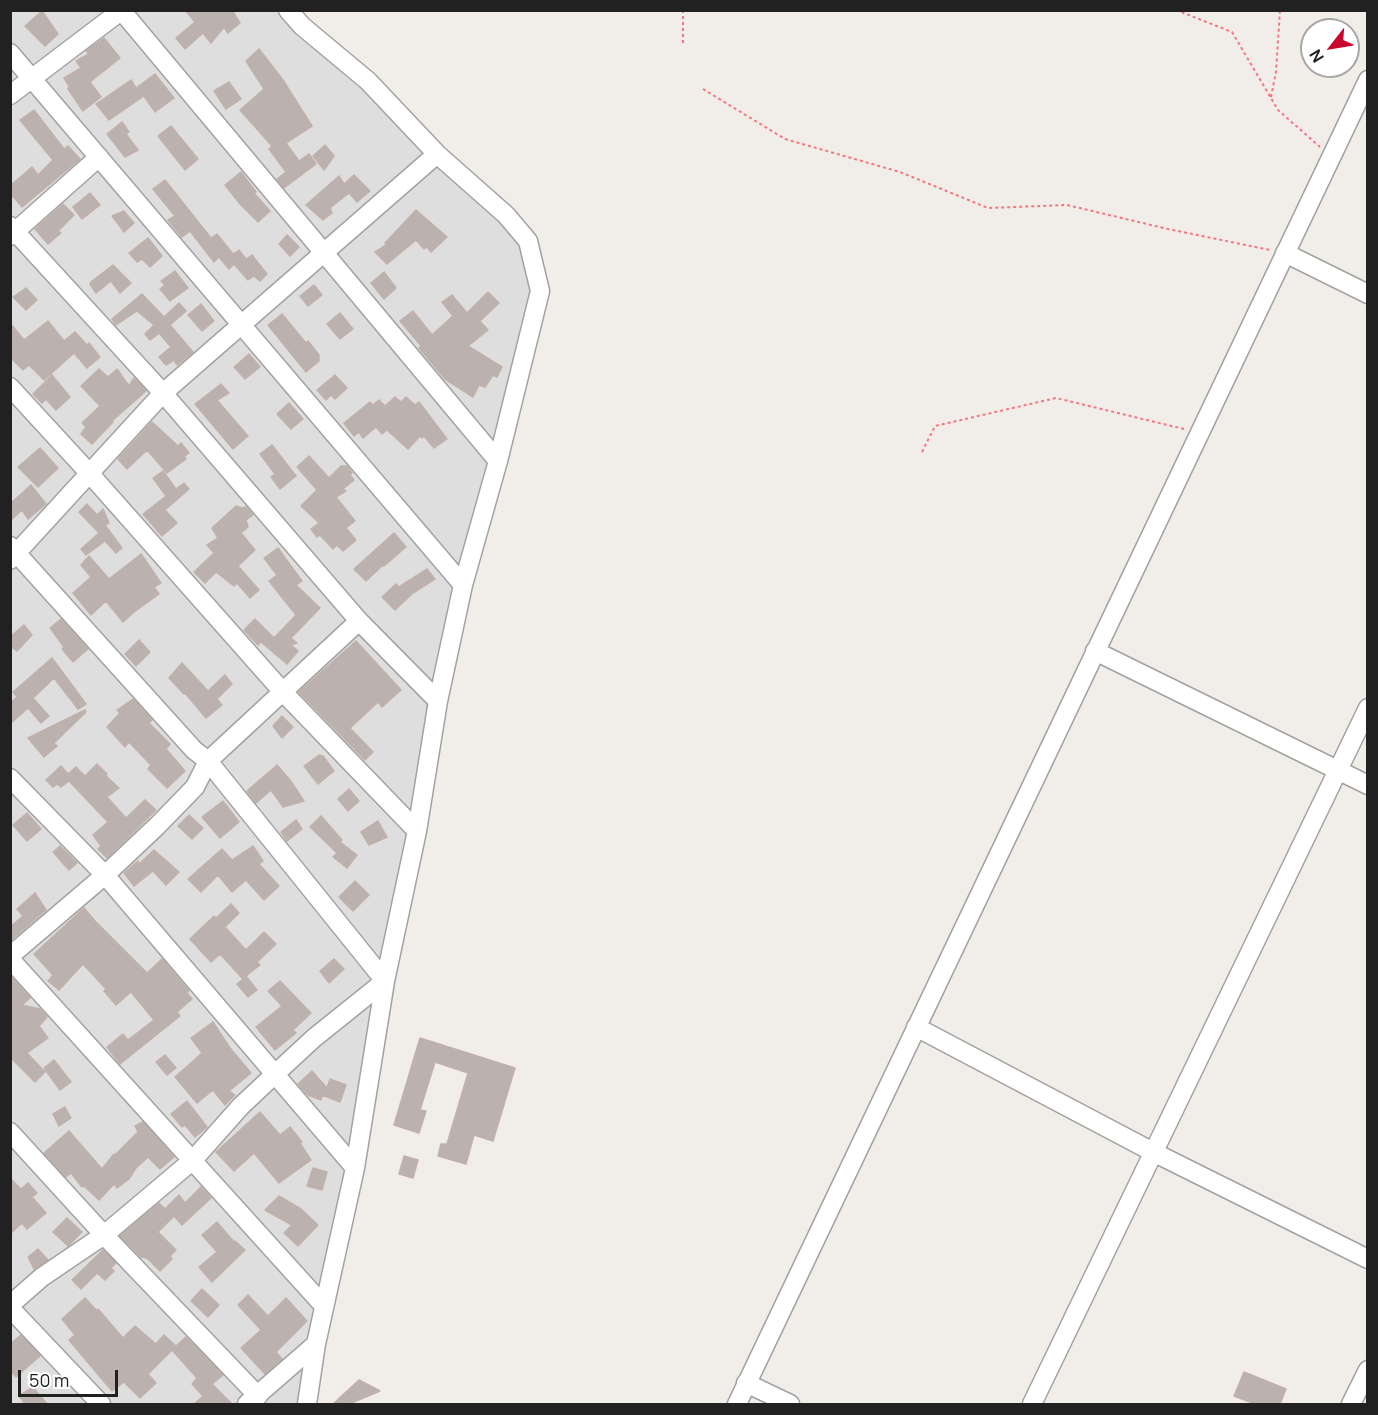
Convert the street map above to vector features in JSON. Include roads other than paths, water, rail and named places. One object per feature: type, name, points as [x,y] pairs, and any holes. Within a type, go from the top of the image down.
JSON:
[{"type":"street","points":[[288,10],[302,26],[368,81],[437,154],[506,215],[528,240],[540,291],[498,461],[464,585],[438,702],[417,831],[385,981],[355,1168],[316,1344],[307,1404]]},
{"type":"street","points":[[10,95],[121,11],[498,461]]},
{"type":"street","points":[[10,53],[464,585]]},
{"type":"street","points":[[737,1404],[1368,80]]},
{"type":"street","points":[[385,981],[207,761],[194,750],[13,553],[90,474],[163,393],[437,154]]},
{"type":"street","points":[[99,157],[12,231],[163,393],[359,621],[438,702]]},
{"type":"street","points":[[1285,253],[1368,294]]},
{"type":"street","points":[[10,387],[283,692],[417,831]]},
{"type":"street","points":[[324,1306],[10,958],[105,875],[195,787],[207,761],[359,621]]},
{"type":"street","points":[[1095,651],[1368,785]]},
{"type":"street","points":[[1032,1404],[1368,708]]},
{"type":"street","points":[[10,778],[105,875],[355,1168]]},
{"type":"street","points":[[101,1404],[10,1306],[42,1277],[104,1235],[194,1160],[241,1106],[274,1075],[314,1038],[385,981]]},
{"type":"street","points":[[916,1027],[1153,1152],[1368,1259]]},
{"type":"street","points":[[10,1132],[253,1400],[316,1344]]},
{"type":"street","points":[[1351,1404],[1368,1370]]},
{"type":"street","points":[[746,1383],[790,1404]]}]
